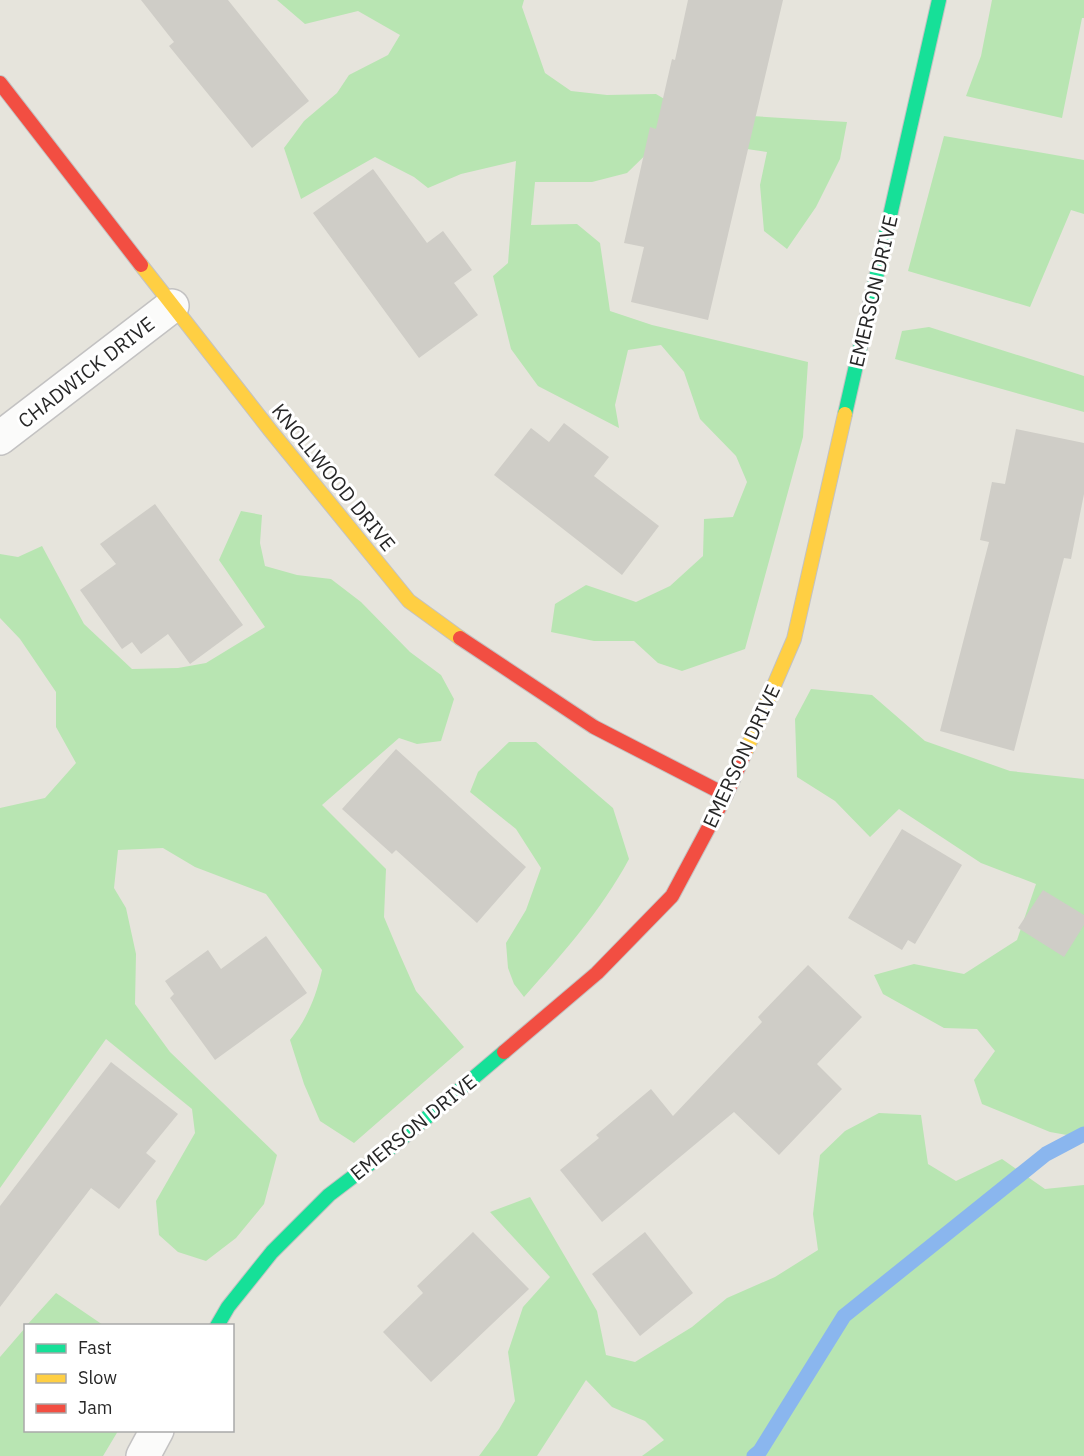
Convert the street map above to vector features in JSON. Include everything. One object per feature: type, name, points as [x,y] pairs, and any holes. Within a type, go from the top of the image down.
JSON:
[{"type":"street","name":"EMERSON DRIVE","points":[[218,1324],[228,1307],[272,1252],[329,1195],[392,1147],[597,973],[672,896],[726,795],[794,639],[939,0]]},
{"type":"street","name":"KNOLLWOOD DRIVE","points":[[0,83],[172,306],[409,601],[490,659],[594,728],[726,795]]},
{"type":"street","name":"CHADWICK DRIVE","points":[[0,438],[172,306]]},
{"type":"street","points":[[143,1456],[156,1432]]},
{"type":"green space","points":[[277,0],[524,0],[522,7],[545,73],[571,91],[607,95],[656,94],[686,112],[847,122],[840,159],[816,207],[787,249],[764,231],[760,185],[767,152],[664,137],[627,173],[592,182],[535,182],[531,225],[577,224],[600,243],[610,311],[652,325],[808,362],[803,437],[745,649],[682,671],[658,663],[634,641],[594,641],[551,632],[555,604],[586,585],[636,602],[670,586],[703,556],[704,519],[733,517],[747,482],[736,456],[700,419],[684,372],[661,345],[628,350],[615,405],[619,428],[538,386],[511,349],[493,276],[508,263],[516,161],[461,174],[428,188],[414,177],[375,157],[301,199],[284,148],[304,121],[337,93],[349,75],[388,55],[400,35],[358,11],[305,24]]},
{"type":"green space","points":[[992,0],[1084,0],[1084,18],[1082,18],[1062,118],[966,96],[981,56]]},
{"type":"green space","points":[[944,136],[1084,160],[1084,214],[1071,210],[1030,307],[908,271]]},
{"type":"green space","points":[[929,327],[1084,376],[1084,412],[895,359],[902,331]]},
{"type":"green space","points":[[241,511],[262,515],[260,543],[265,566],[297,575],[331,579],[361,602],[410,652],[441,675],[454,699],[441,741],[417,744],[399,738],[322,805],[386,869],[384,917],[400,955],[416,991],[464,1047],[354,1143],[320,1121],[304,1084],[290,1040],[310,1007],[322,970],[266,894],[195,867],[163,848],[118,850],[114,888],[126,908],[136,954],[135,1004],[170,1052],[277,1155],[264,1204],[236,1238],[206,1261],[178,1252],[159,1235],[156,1201],[195,1133],[192,1109],[106,1039],[0,1188],[0,808],[45,798],[76,763],[56,727],[56,692],[20,639],[0,618],[0,554],[18,557],[42,546],[84,624],[132,669],[178,668],[206,663],[265,627],[219,560]]},
{"type":"green space","points":[[811,689],[872,695],[925,741],[1010,771],[1084,779],[1084,1138],[1050,1132],[982,1104],[974,1080],[995,1051],[977,1029],[944,1028],[883,994],[874,975],[914,964],[964,974],[1017,940],[1036,884],[981,863],[899,809],[870,837],[835,801],[797,777],[795,719]]},
{"type":"green space","points":[[509,742],[536,742],[613,808],[629,859],[594,914],[524,997],[514,984],[508,968],[506,943],[526,910],[541,868],[516,829],[470,792],[478,772]]},
{"type":"green space","points":[[879,1113],[921,1115],[928,1164],[956,1181],[1002,1159],[1045,1189],[1084,1185],[1084,1456],[642,1456],[664,1440],[645,1421],[612,1407],[586,1380],[537,1456],[479,1456],[499,1429],[515,1401],[508,1352],[523,1307],[550,1277],[490,1212],[530,1197],[597,1311],[606,1355],[635,1362],[692,1327],[727,1298],[775,1277],[818,1250],[813,1214],[820,1155],[845,1131]]},
{"type":"green space","points":[[56,1293],[102,1324],[28,1324]]},
{"type":"green space","points":[[24,1329],[24,1432],[117,1432],[103,1456],[0,1456],[0,1357]]},
{"type":"building","points":[[141,0],[228,0],[309,101],[252,148],[169,46],[174,42]]},
{"type":"building","points":[[688,0],[783,0],[708,320],[631,302],[644,247],[624,243],[650,127],[656,129],[672,59],[675,60]]},
{"type":"building","points":[[373,169],[427,243],[443,231],[472,270],[454,283],[478,315],[419,358],[313,213]]},
{"type":"building","points":[[564,423],[609,457],[594,476],[659,526],[622,575],[494,475],[531,428],[549,442]]},
{"type":"building","points":[[1016,429],[1084,443],[1084,494],[1071,559],[1064,558],[1014,751],[940,731],[989,542],[980,540],[992,482],[1005,484]]},
{"type":"building","points":[[155,504],[243,625],[190,664],[168,634],[141,654],[132,642],[122,649],[80,590],[116,564],[100,544]]},
{"type":"building","points":[[396,749],[526,867],[477,923],[396,850],[392,854],[342,809]]},
{"type":"building","points":[[902,829],[962,865],[915,944],[908,940],[902,950],[848,918]]},
{"type":"building","points":[[1043,890],[1084,915],[1084,925],[1064,957],[1018,928]]},
{"type":"building","points":[[266,936],[307,993],[215,1060],[170,998],[174,994],[165,981],[208,950],[221,969]]},
{"type":"building","points":[[808,965],[862,1017],[817,1064],[842,1089],[779,1155],[734,1112],[602,1222],[560,1170],[599,1138],[596,1135],[651,1089],[673,1116],[762,1022],[758,1017]]},
{"type":"building","points":[[111,1062],[178,1114],[146,1153],[156,1161],[119,1209],[91,1188],[0,1307],[0,1206]]},
{"type":"building","points":[[473,1232],[529,1289],[431,1382],[383,1332],[423,1293],[417,1286]]},
{"type":"building","points":[[645,1232],[693,1293],[640,1336],[592,1274]]},
{"type":"waterway","points":[[754,1456],[760,1451],[844,1316],[1046,1154],[1084,1134]]},
{"type":"traffic: fast","points":[[845,414],[939,0]]},
{"type":"traffic: fast","points":[[218,1324],[228,1307],[272,1252],[329,1195],[392,1147],[504,1052]]},
{"type":"traffic: slow","points":[[141,265],[270,430],[409,601],[460,638]]},
{"type":"traffic: slow","points":[[745,753],[794,639],[845,414]]},
{"type":"traffic: jam","points":[[0,83],[141,265]]},
{"type":"traffic: jam","points":[[460,638],[594,727],[726,795]]},
{"type":"traffic: jam","points":[[504,1052],[597,973],[672,896],[726,795],[745,753]]}]
